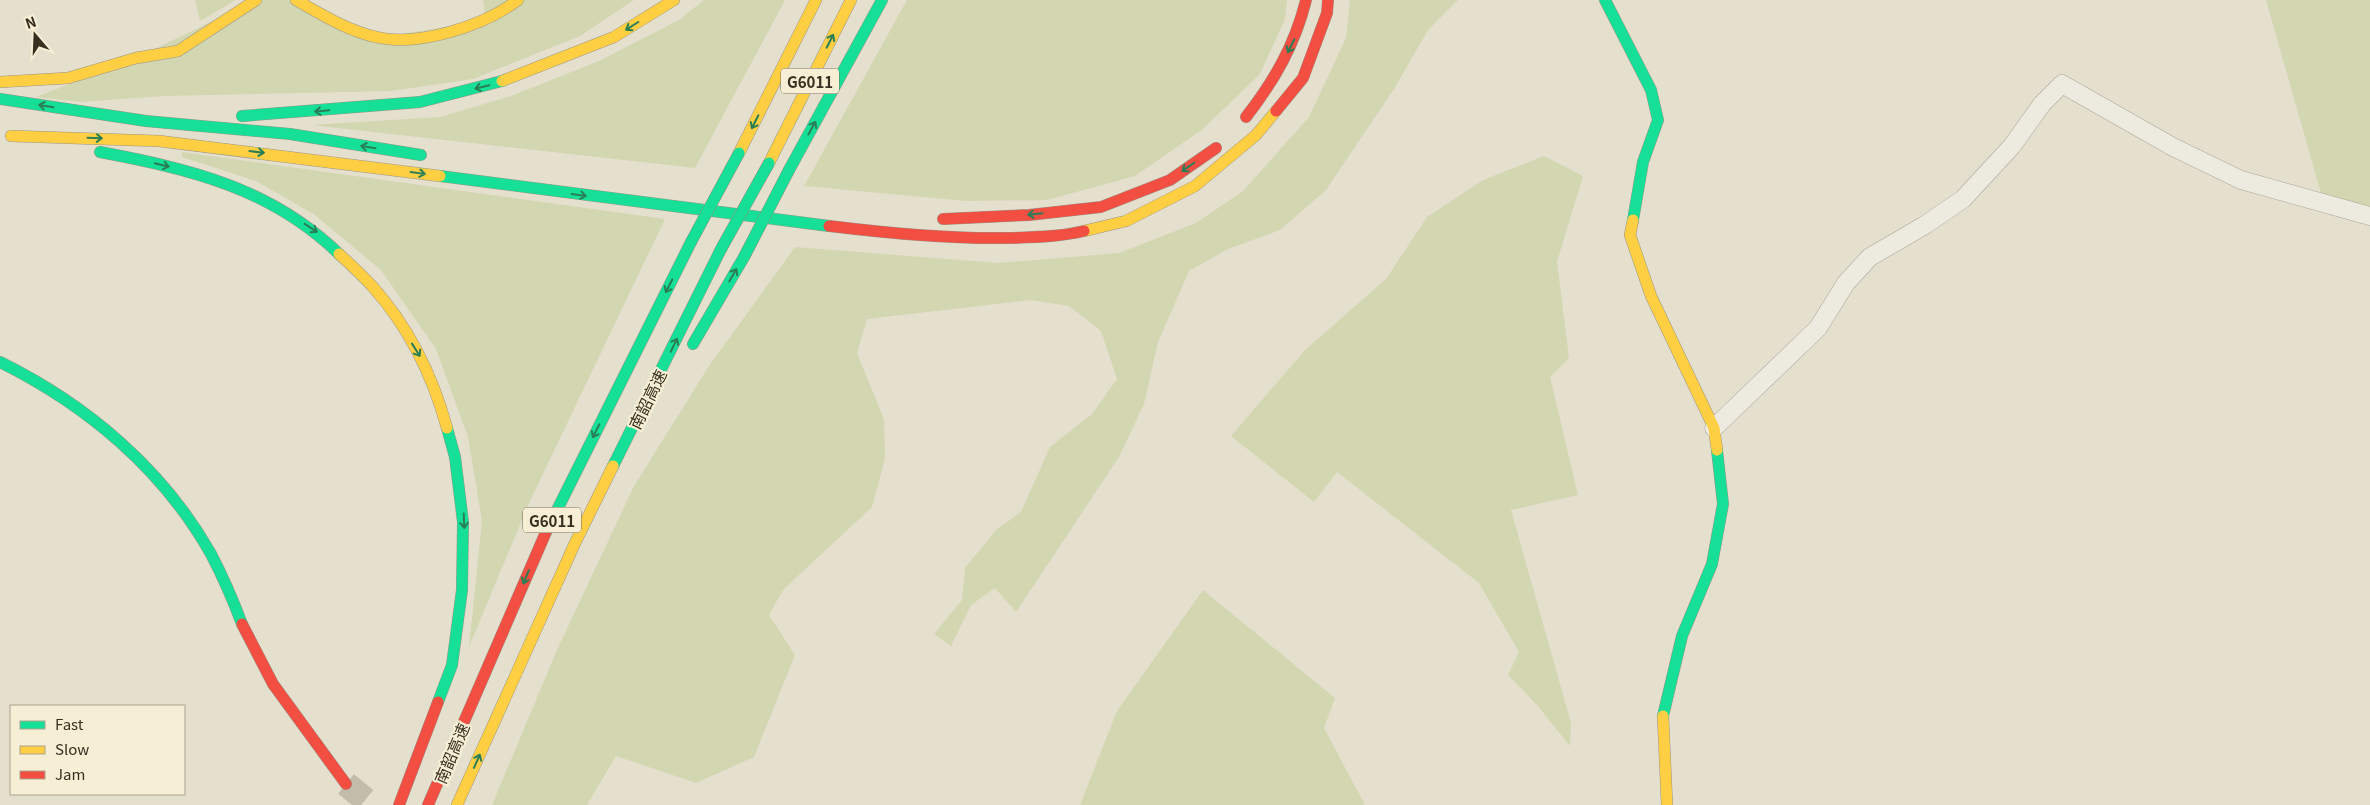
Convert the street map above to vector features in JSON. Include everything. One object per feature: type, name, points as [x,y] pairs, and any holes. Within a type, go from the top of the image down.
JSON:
[{"type":"main road","points":[[0,82],[29,82],[68,78],[136,58],[178,51],[256,0]]},
{"type":"main road","points":[[296,0],[321,14],[378,38],[421,37],[486,21],[512,6],[518,0]]},
{"type":"main road","points":[[146,121],[301,113],[420,102],[492,85],[614,37],[674,0]]},
{"type":"main road","name":"南韶高速","points":[[428,805],[543,538],[691,242],[739,154],[816,0]]},
{"type":"main road","name":"南韶高速","points":[[457,805],[575,543],[721,248],[769,163],[851,0]]},
{"type":"main road","points":[[684,358],[744,257],[789,170],[882,0]]},
{"type":"main road","points":[[1241,124],[1269,90],[1300,28],[1306,0]]},
{"type":"main road","points":[[6,134],[159,141],[320,160],[641,204],[906,235],[991,238],[1059,237],[1126,221],[1195,186],[1256,135],[1303,78],[1327,14],[1328,0]]},
{"type":"main road","points":[[1605,0],[1651,90],[1658,120],[1643,162],[1630,235],[1651,296],[1714,428],[1723,504],[1712,564],[1682,636],[1662,722],[1667,805]]},
{"type":"main road","points":[[0,99],[146,121],[290,134],[436,157]]},
{"type":"main road","points":[[6,134],[150,162],[211,178],[265,199],[324,236],[378,290],[428,369],[452,436],[463,496],[466,558],[453,661],[399,805]]},
{"type":"main road","points":[[928,218],[956,220],[1029,215],[1101,207],[1170,180],[1222,144]]},
{"type":"main road","points":[[700,192],[786,204]]},
{"type":"main road","points":[[0,362],[50,388],[118,439],[181,507],[210,554],[264,669],[346,784]]},
{"type":"main road","points":[[575,543],[660,400]]},
{"type":"street","points":[[1714,428],[1818,328],[1846,283],[1870,257],[1925,226],[1963,199],[2012,146],[2042,104],[2062,84],[2172,147],[2241,180],[2370,216]]},
{"type":"green space","points":[[195,0],[236,0],[200,21]]},
{"type":"green space","points":[[256,0],[296,0],[378,38],[486,20],[483,0],[634,0],[580,36],[473,79],[391,91],[165,96],[79,102],[36,97],[136,58]]},
{"type":"green space","points":[[704,0],[785,0],[695,168],[311,125],[440,117],[511,96],[599,61],[679,20]]},
{"type":"green space","points":[[907,0],[1287,0],[1285,19],[1260,74],[1203,129],[1135,176],[1047,200],[966,201],[804,186]]},
{"type":"green space","points":[[1350,0],[1458,0],[1428,30],[1394,89],[1326,190],[1280,230],[1228,249],[1189,271],[1158,342],[1144,404],[1119,457],[1016,612],[995,588],[971,605],[951,646],[934,634],[962,600],[965,568],[996,530],[1021,512],[1050,447],[1092,414],[1117,379],[1101,331],[1069,306],[1030,300],[867,319],[857,353],[884,419],[885,459],[872,507],[783,590],[769,615],[795,655],[754,757],[696,783],[616,756],[587,805],[492,805],[557,650],[634,486],[709,366],[795,247],[998,263],[1119,253],[1196,223],[1243,191],[1309,117],[1346,38]]},
{"type":"green space","points":[[2266,0],[2370,0],[2370,216],[2324,204]]},
{"type":"green space","points":[[182,152],[665,219],[529,503],[469,647],[482,521],[468,437],[436,349],[381,270],[315,215],[256,181],[182,157]]},
{"type":"green space","points":[[1544,156],[1583,176],[1557,262],[1569,358],[1550,377],[1578,495],[1511,510],[1571,723],[1570,746],[1537,705],[1508,675],[1519,652],[1479,583],[1337,472],[1314,502],[1231,436],[1305,350],[1386,279],[1427,217],[1483,180]]},
{"type":"green space","points":[[1203,590],[1335,698],[1324,728],[1365,805],[1080,805],[1117,711]]},
{"type":"tunnel","points":[[346,784],[372,805]]},
{"type":"traffic: fast","points":[[789,170],[882,0]]},
{"type":"traffic: fast","points":[[1605,0],[1651,90],[1658,120],[1643,162],[1633,220]]},
{"type":"traffic: fast","points":[[242,116],[420,102],[502,81]]},
{"type":"traffic: fast","points":[[0,99],[146,121],[290,134],[421,155]]},
{"type":"traffic: fast","points":[[100,152],[197,174],[257,197],[313,231],[339,254]]},
{"type":"traffic: fast","points":[[691,242],[739,153]]},
{"type":"traffic: fast","points":[[721,249],[769,163]]},
{"type":"traffic: fast","points":[[744,257],[789,170]]},
{"type":"traffic: fast","points":[[440,176],[829,226]]},
{"type":"traffic: fast","points":[[546,532],[691,242]]},
{"type":"traffic: fast","points":[[613,466],[721,249]]},
{"type":"traffic: fast","points":[[693,344],[744,257]]},
{"type":"traffic: fast","points":[[0,362],[63,398],[120,442],[146,467],[192,523],[211,554],[242,624]]},
{"type":"traffic: fast","points":[[438,702],[452,665],[462,590],[463,522],[455,457],[447,428]]},
{"type":"traffic: fast","points":[[1663,716],[1682,636],[1712,564],[1723,504],[1717,450]]},
{"type":"traffic: slow","points":[[0,82],[68,78],[136,58],[178,51],[256,0]]},
{"type":"traffic: slow","points":[[296,0],[355,31],[376,37],[393,39],[430,37],[450,32],[487,18],[518,0]]},
{"type":"traffic: slow","points":[[502,81],[614,37],[674,0]]},
{"type":"traffic: slow","points":[[739,153],[816,0]]},
{"type":"traffic: slow","points":[[769,163],[851,0]]},
{"type":"traffic: slow","points":[[1084,231],[1126,221],[1195,186],[1256,135],[1276,111]]},
{"type":"traffic: slow","points":[[11,136],[159,141],[440,176]]},
{"type":"traffic: slow","points":[[1633,220],[1630,235],[1651,296],[1714,428],[1717,450]]},
{"type":"traffic: slow","points":[[339,254],[385,301],[408,335],[427,371],[447,428]]},
{"type":"traffic: slow","points":[[457,805],[575,543],[613,466]]},
{"type":"traffic: slow","points":[[1663,716],[1667,805]]},
{"type":"traffic: jam","points":[[1246,117],[1266,90],[1290,47],[1306,0]]},
{"type":"traffic: jam","points":[[1276,111],[1303,78],[1327,13],[1328,0]]},
{"type":"traffic: jam","points":[[943,219],[1029,215],[1101,207],[1170,180],[1216,148]]},
{"type":"traffic: jam","points":[[829,226],[963,238],[1046,236],[1084,231]]},
{"type":"traffic: jam","points":[[428,805],[546,532]]},
{"type":"traffic: jam","points":[[242,624],[273,684],[346,784]]},
{"type":"traffic: jam","points":[[399,805],[438,702]]}]
